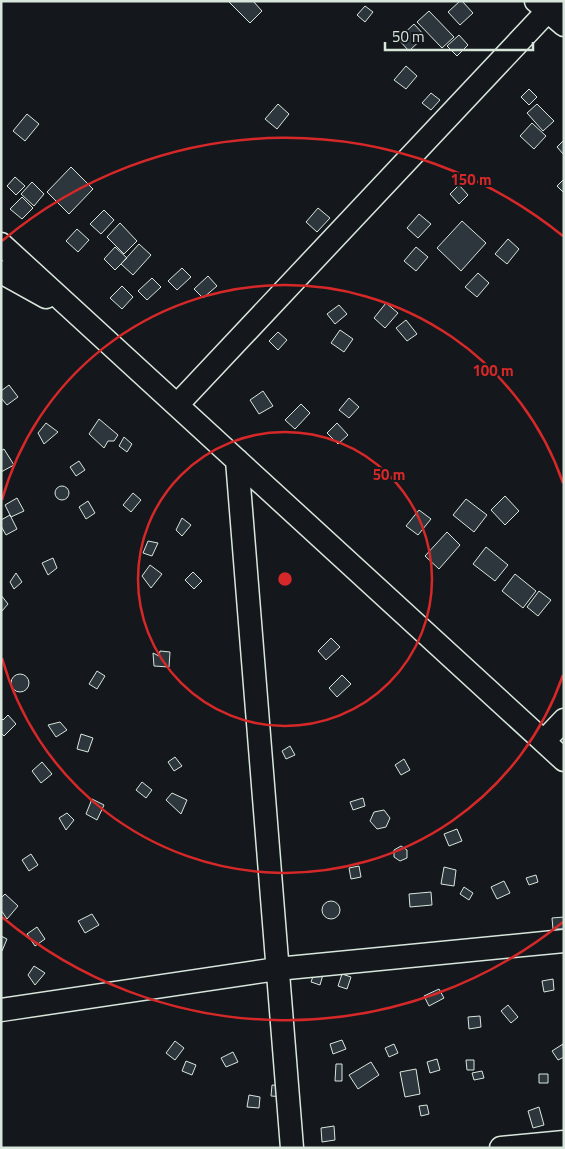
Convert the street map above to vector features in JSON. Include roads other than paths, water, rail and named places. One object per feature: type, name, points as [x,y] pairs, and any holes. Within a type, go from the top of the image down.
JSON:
[{"type":"street","points":[[177,405],[551,10]]},
{"type":"street","points":[[1,244],[564,760]]},
{"type":"street","points":[[1,272],[80,316]]},
{"type":"street","points":[[237,460],[292,1148]]},
{"type":"street","points":[[544,741],[564,720]]},
{"type":"street","points":[[1,1010],[277,969],[564,941]]},
{"type":"street","points":[[501,1148],[564,1142]]}]
